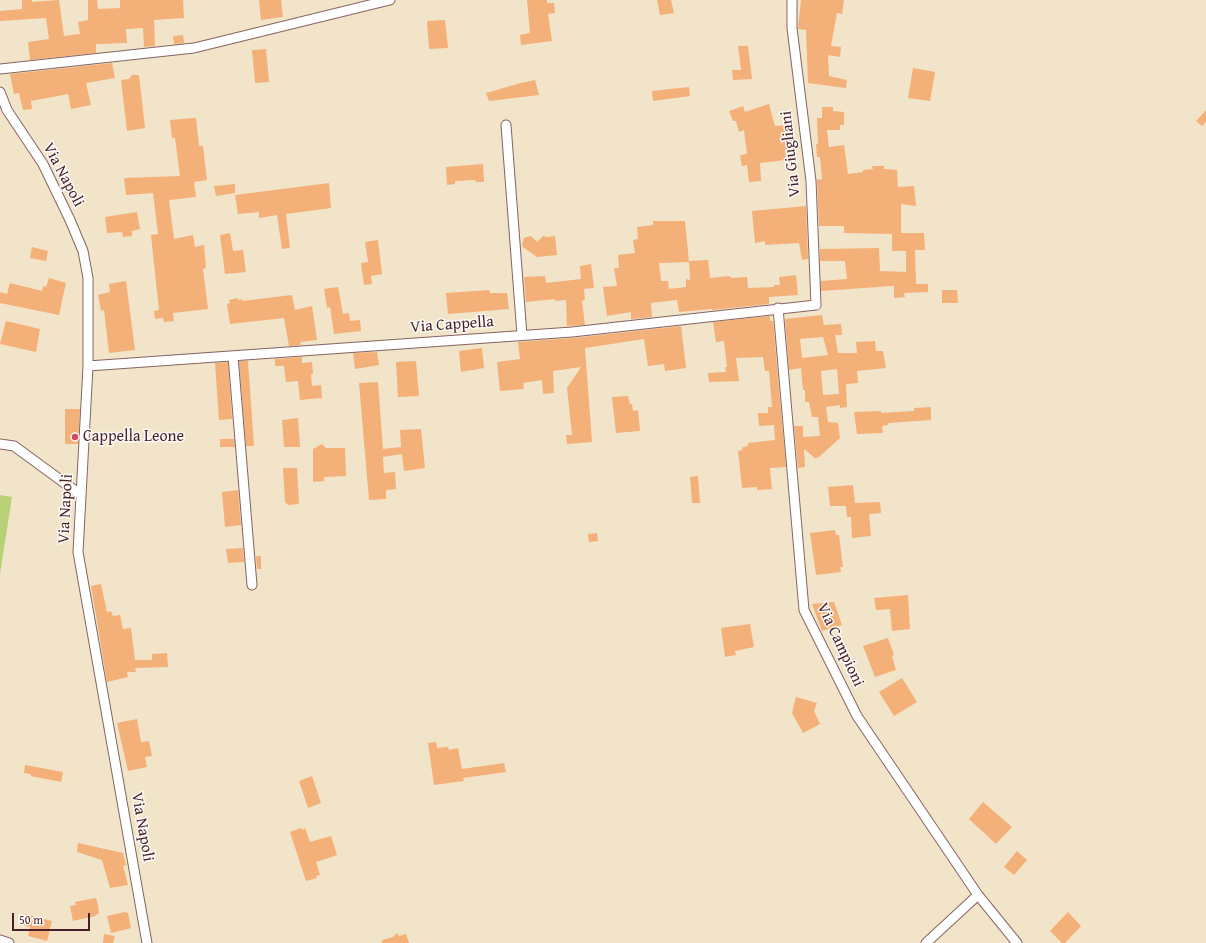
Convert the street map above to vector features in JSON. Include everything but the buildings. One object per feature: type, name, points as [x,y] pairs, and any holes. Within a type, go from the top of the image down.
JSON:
[{"type":"street","points":[[0,69],[194,48],[390,0]]},
{"type":"street","name":"Via Giugliani","points":[[792,0],[792,28],[811,181],[816,305]]},
{"type":"street","name":"Via Napoli","points":[[0,92],[8,110],[43,164],[70,220],[83,251],[88,278],[88,366],[78,552],[147,943]]},
{"type":"street","points":[[506,125],[522,335]]},
{"type":"street","name":"Via Cappella","points":[[88,366],[572,332],[816,305]]},
{"type":"street","name":"Via Campioni","points":[[778,308],[804,610],[857,716],[978,895],[1017,943]]},
{"type":"street","points":[[232,356],[252,585]]},
{"type":"street","points":[[0,444],[14,446],[81,495]]},
{"type":"street","points":[[926,943],[978,895]]},
{"type":"street","points":[[0,940],[9,943]]},
{"type":"green space","points":[[0,495],[12,497],[0,574]]},
{"type":"place","name":"Cappella Leone","points":[[75,437]]}]
